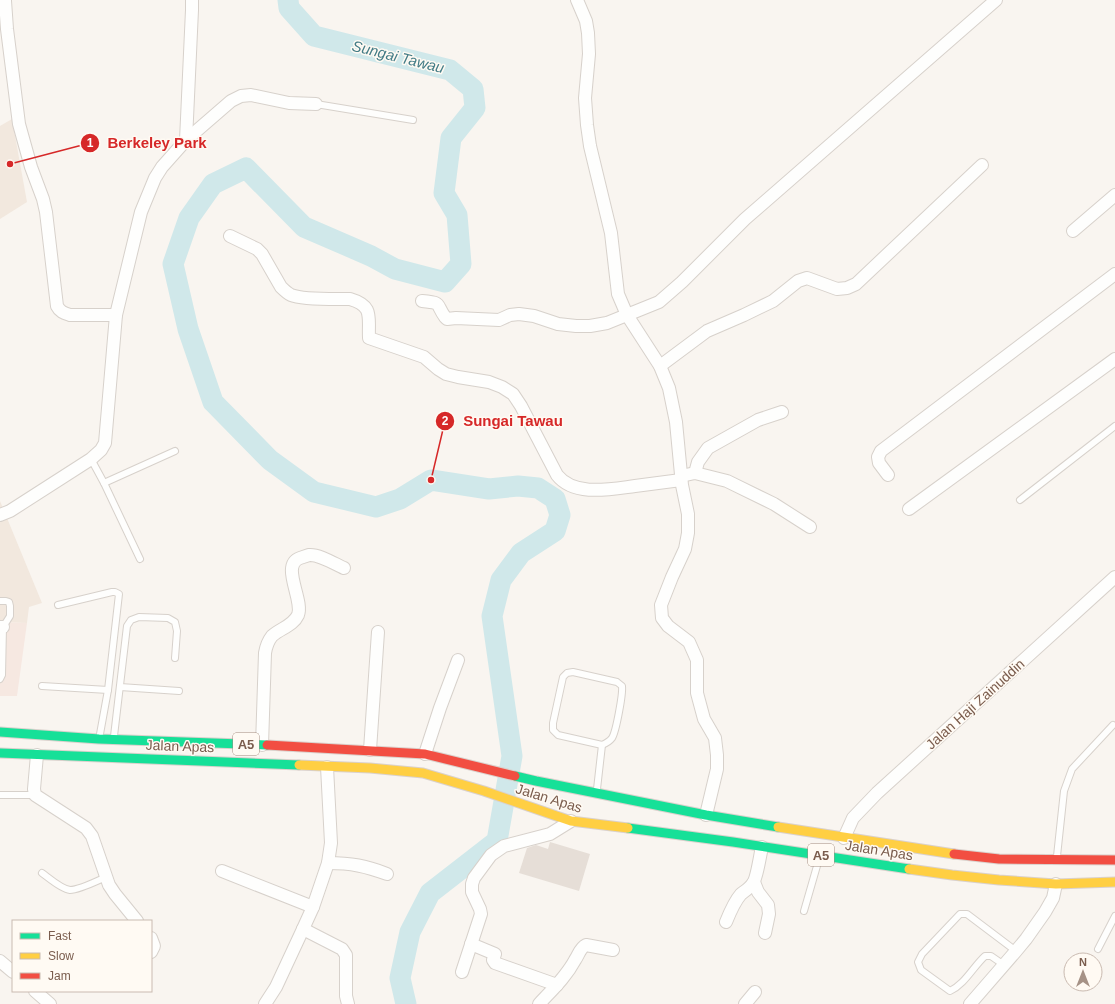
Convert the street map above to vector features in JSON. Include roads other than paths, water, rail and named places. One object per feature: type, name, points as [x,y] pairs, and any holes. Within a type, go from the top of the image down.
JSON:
[{"type":"highway","name":"Jalan Apas","points":[[0,732],[99,739],[262,745],[425,754],[536,781],[706,815],[844,838],[959,855],[999,859],[1115,860]]},
{"type":"highway","points":[[282,746],[291,750],[316,756],[324,762],[327,767]]},
{"type":"highway","name":"Jalan Apas","points":[[0,753],[370,768],[423,773],[484,791],[571,821],[820,855],[952,875],[1056,884],[1115,882]]},
{"type":"highway","points":[[596,793],[599,804]]},
{"type":"highway","points":[[625,818],[650,826],[654,832]]},
{"type":"highway","points":[[1079,860],[1083,866],[1093,868],[1115,868]]},
{"type":"street","points":[[186,140],[192,0]]},
{"type":"street","points":[[577,0],[586,21],[588,33],[589,61],[585,98],[587,125],[590,146],[611,234],[618,294],[627,315],[660,366],[669,388],[676,422],[681,478],[688,514],[688,534],[685,550],[661,605],[662,618],[668,626],[689,642],[697,660],[697,693],[704,719],[715,738],[717,769],[706,815]]},
{"type":"street","points":[[422,301],[436,302],[447,319],[498,320],[510,315],[519,314],[534,316],[558,324],[576,326],[598,325],[659,302],[682,282],[745,219],[996,0]]},
{"type":"street","points":[[5,1],[19,124],[46,212],[57,306],[63,313],[70,315],[116,315]]},
{"type":"street","points":[[0,515],[10,511],[91,459],[101,450],[105,443],[116,315],[141,212],[155,178],[162,167],[186,140],[231,102],[241,96],[251,95],[290,103],[316,104]]},
{"type":"street","points":[[660,366],[707,331],[773,301],[798,281],[807,278],[837,289],[848,288],[856,284],[982,165]]},
{"type":"street","points":[[1073,231],[1115,195]]},
{"type":"street","points":[[230,236],[257,249],[262,254],[282,287],[291,295],[302,298],[350,299],[358,302],[364,305],[367,310],[369,338],[424,357],[446,374],[489,382],[502,387],[513,394],[521,406],[557,475],[562,481],[579,488],[604,490],[681,478],[695,473],[727,481],[774,504],[810,527]]},
{"type":"street","points":[[888,475],[879,464],[878,457],[881,451],[1115,274]]},
{"type":"street","points":[[909,509],[1115,359]]},
{"type":"street","points":[[695,473],[698,462],[708,448],[758,420],[782,412]]},
{"type":"street","points":[[262,745],[265,653],[267,644],[272,637],[294,622],[299,612],[292,574],[293,564],[298,559],[310,555],[344,568]]},
{"type":"street","name":"Jalan Haji Zainuddin","points":[[844,838],[853,818],[877,793],[1115,576]]},
{"type":"street","points":[[370,750],[378,632]]},
{"type":"street","points":[[425,754],[458,660]]},
{"type":"street","points":[[37,755],[34,789],[35,795],[86,828],[92,836],[109,885],[136,920]]},
{"type":"street","points":[[266,1004],[276,987],[313,907],[328,863],[331,843],[327,767]]},
{"type":"street","points":[[462,972],[481,914],[472,892],[474,878],[492,855],[504,846],[550,834],[571,821]]},
{"type":"street","points":[[726,922],[730,910],[741,894],[754,882],[762,847]]},
{"type":"street","points":[[328,863],[347,863],[371,868],[387,874]]},
{"type":"street","points":[[222,871],[313,907]]},
{"type":"street","points":[[754,882],[758,892],[768,905],[769,914],[766,933]]},
{"type":"street","points":[[970,1004],[1016,951],[1045,912],[1053,898],[1056,884]]},
{"type":"street","points":[[303,929],[342,949],[346,955],[346,996],[348,1004]]},
{"type":"street","points":[[152,941],[154,946],[152,950]]},
{"type":"street","points":[[471,944],[495,954],[493,960],[495,963],[557,985]]},
{"type":"street","points":[[539,1004],[571,968],[582,947],[586,945],[613,950]]},
{"type":"street","points":[[0,961],[12,971]]},
{"type":"street","points":[[36,992],[50,1004]]},
{"type":"street","points":[[745,1004],[755,992]]},
{"type":"lane","points":[[316,104],[413,120]]},
{"type":"lane","points":[[1020,500],[1115,426]]},
{"type":"lane","points":[[104,483],[175,451]]},
{"type":"lane","points":[[91,459],[140,559]]},
{"type":"lane","points":[[58,605],[112,592],[119,594],[108,690],[99,739]]},
{"type":"lane","points":[[0,601],[8,601],[10,604],[10,616],[2,627],[2,675],[0,679]]},
{"type":"lane","points":[[114,739],[127,626],[131,620],[139,617],[168,618],[175,622],[177,631],[175,658]]},
{"type":"lane","points":[[573,672],[617,682],[622,686],[623,694],[613,737],[608,743],[602,745],[558,735],[553,730],[553,723],[563,677],[567,673],[573,672]]},
{"type":"lane","points":[[42,686],[108,690]]},
{"type":"lane","points":[[120,687],[179,691]]},
{"type":"lane","points":[[1056,860],[1064,791],[1072,769],[1113,724]]},
{"type":"lane","points":[[596,793],[602,745]]},
{"type":"lane","points":[[0,795],[35,795]]},
{"type":"lane","points":[[804,911],[820,855]]},
{"type":"lane","points":[[42,873],[62,887],[70,890],[106,877]]},
{"type":"lane","points":[[1004,965],[991,956],[985,956],[979,961],[962,983],[950,991],[921,970],[918,962],[922,954],[960,914],[968,914],[1016,951]]},
{"type":"lane","points":[[1098,948],[1115,916]]},
{"type":"waterway","name":"Sungai Tawau","points":[[288,0],[289,8],[314,36],[450,70],[473,89],[475,108],[451,138],[444,193],[457,215],[461,264],[445,282],[395,269],[371,256],[304,227],[246,168],[213,184],[189,218],[173,264],[188,329],[213,402],[270,460],[314,492],[376,507],[400,499],[431,480],[489,489],[518,486],[538,488],[555,499],[560,515],[555,531],[521,553],[501,580],[492,616],[512,756],[497,841],[430,893],[410,932],[400,978],[406,1004]]},
{"type":"place","name":"Berkeley Park","points":[[10,164]]},
{"type":"place","name":"Sungai Tawau","points":[[431,480]]}]
